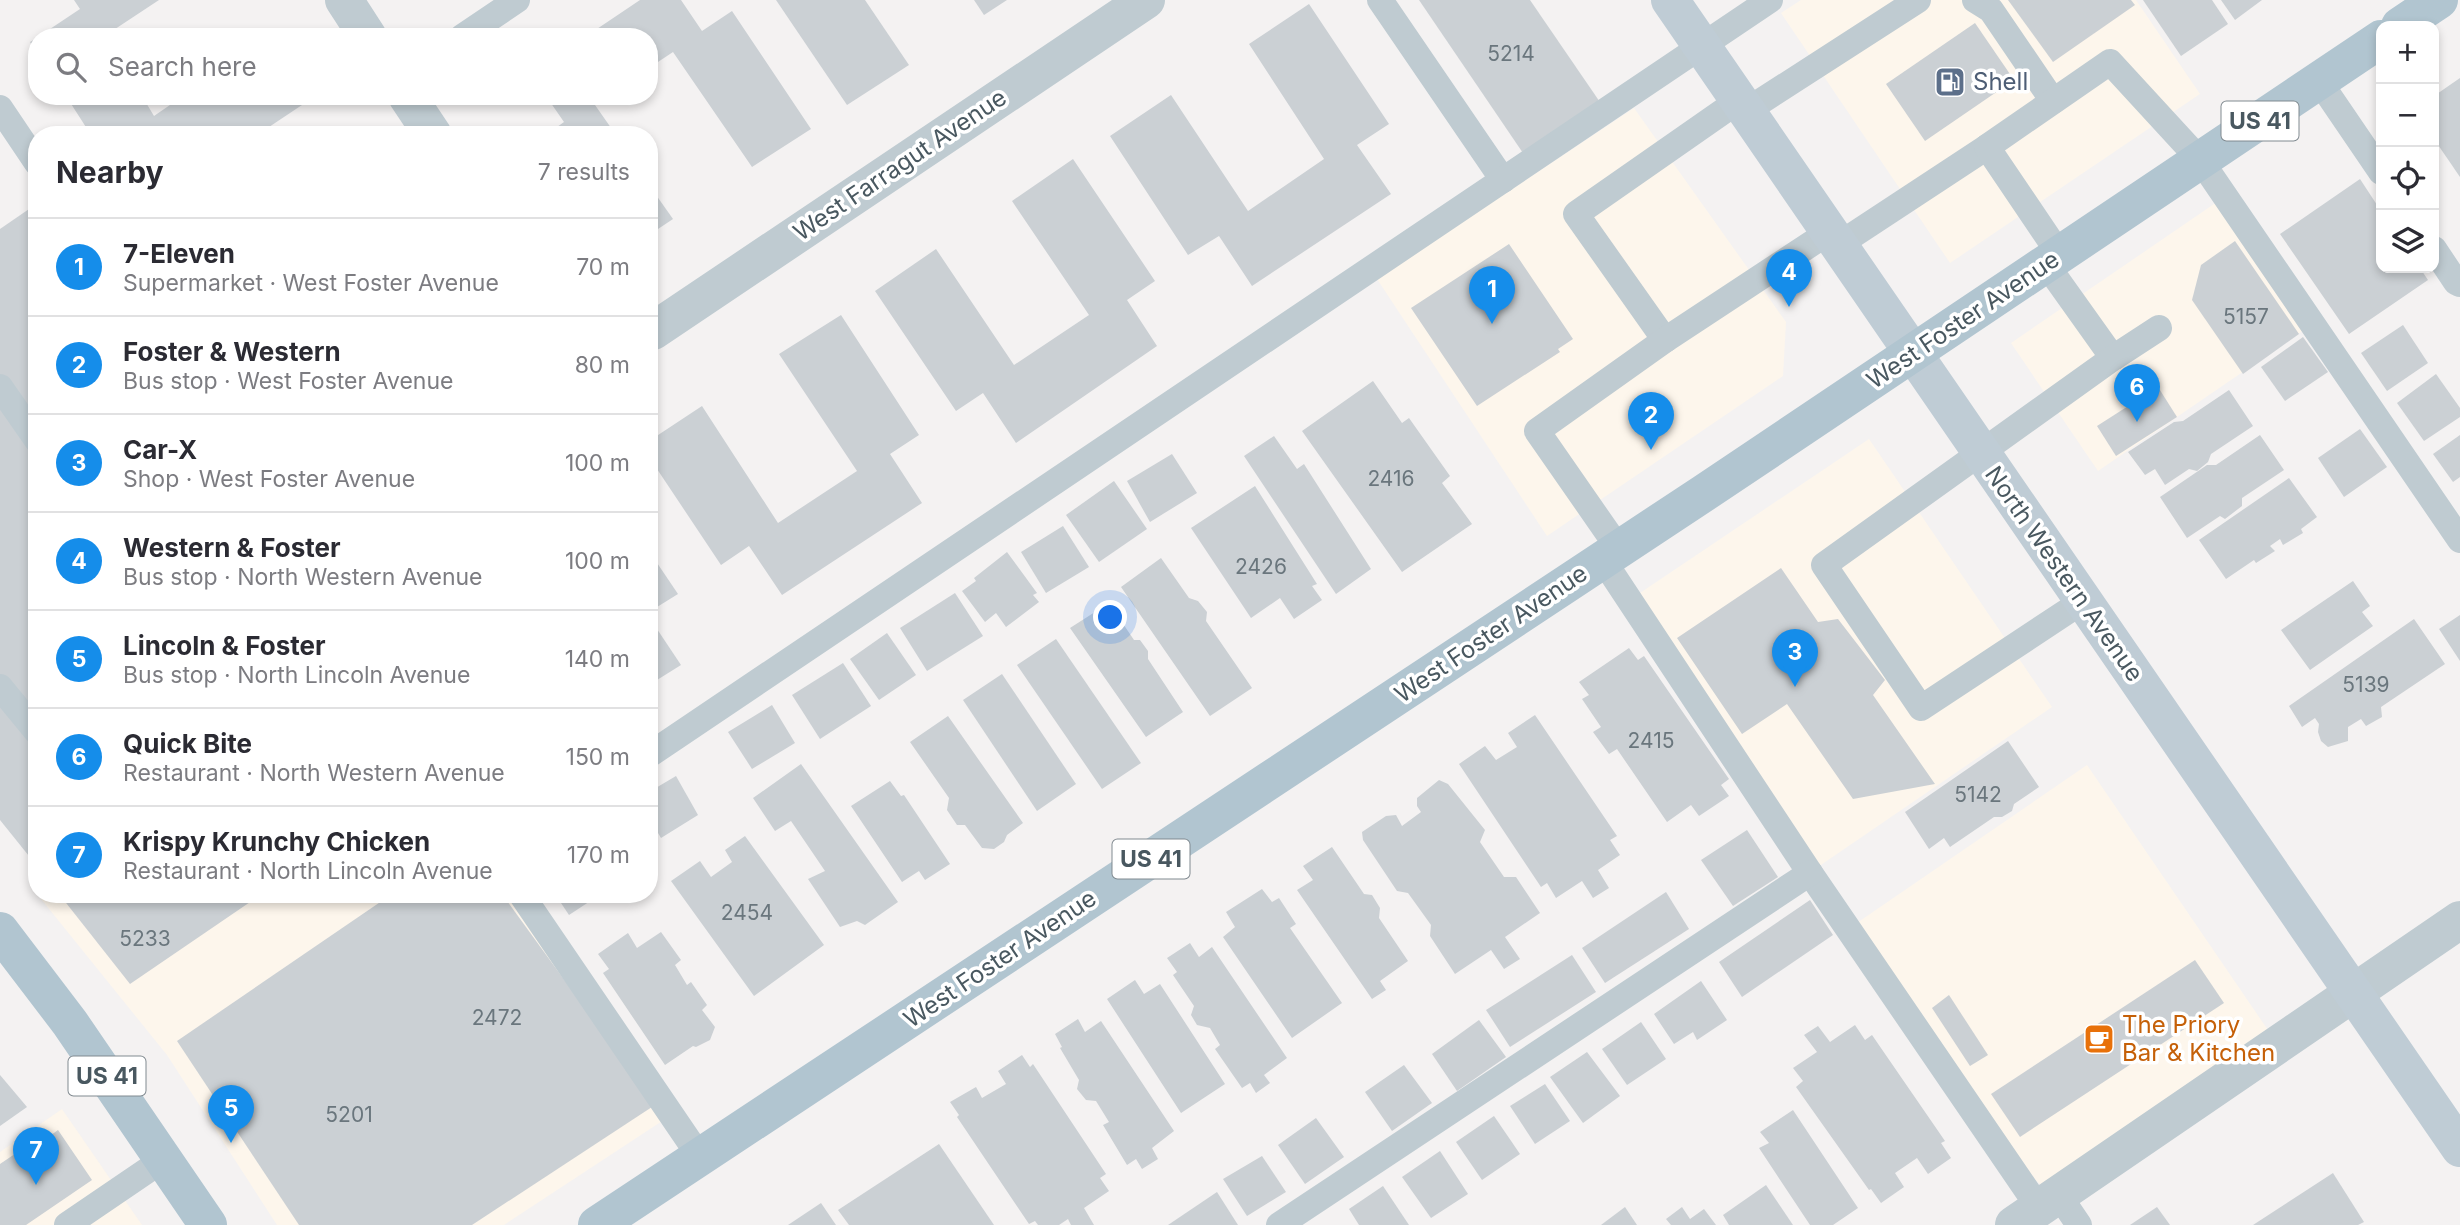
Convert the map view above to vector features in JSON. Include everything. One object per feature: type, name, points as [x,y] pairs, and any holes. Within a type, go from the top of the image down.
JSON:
[{"type":"main road","name":"North Western Avenue","points":[[1670,0],[2460,1147]]},
{"type":"main road","name":"West Foster Avenue","points":[[597,1225],[2053,260],[2319,81],[2405,17]]},
{"type":"main road","name":"US 41","points":[[0,931],[70,1023],[208,1225]]},
{"type":"street","points":[[344,0],[362,28]]},
{"type":"street","name":"West Farragut Avenue","points":[[658,328],[1146,0]]},
{"type":"street","points":[[413,105],[427,126]]},
{"type":"street","points":[[2037,1209],[2460,920]]},
{"type":"lane","points":[[476,28],[517,0]]},
{"type":"lane","points":[[1380,0],[1503,180]]},
{"type":"lane","points":[[658,749],[1770,0]]},
{"type":"lane","points":[[1665,340],[1576,214],[1742,106],[1919,0]]},
{"type":"lane","points":[[1975,0],[1991,10],[2053,101]]},
{"type":"lane","points":[[2079,1225],[2037,1209],[1810,873],[1537,431],[1665,340],[1987,146],[2110,62],[2201,161],[2460,540]]},
{"type":"lane","points":[[2319,81],[2376,165]]},
{"type":"lane","points":[[0,108],[28,150]]},
{"type":"lane","points":[[1987,146],[2113,358]]},
{"type":"lane","points":[[2439,256],[2460,284]]},
{"type":"lane","points":[[2083,601],[1920,708],[1824,565],[2159,328]]},
{"type":"lane","points":[[0,387],[28,427]]},
{"type":"lane","points":[[0,687],[28,721]]},
{"type":"lane","points":[[1279,1225],[1810,873]]},
{"type":"lane","points":[[527,903],[700,1157]]},
{"type":"lane","points":[[67,1225],[163,1159]]},
{"type":"shaded area","points":[[1801,0],[2136,0],[2200,94],[1950,263],[1781,13]]},
{"type":"shaded area","points":[[1634,108],[1786,322],[1783,376],[1547,536],[1377,279]]},
{"type":"shaded area","points":[[2233,191],[2320,319],[2098,471],[2011,343]]},
{"type":"shaded area","points":[[1869,439],[2052,707],[1815,869],[1631,599]]},
{"type":"shaded area","points":[[2087,765],[2272,1036],[2046,1189],[2013,1161],[1851,927]]},
{"type":"shaded area","points":[[44,903],[533,903],[679,1110],[504,1225],[277,1225],[167,1055]]},
{"type":"shaded area","points":[[62,1109],[142,1225],[0,1225],[0,1152]]},
{"type":"building","points":[[74,0],[159,0],[117,28],[52,28],[80,9]]},
{"type":"building","points":[[640,0],[681,0],[702,31],[732,11],[811,129],[752,167],[673,52],[658,62],[658,28],[598,28]]},
{"type":"building","points":[[776,0],[865,0],[909,65],[847,105]]},
{"type":"building","points":[[974,0],[1007,0],[984,15]]},
{"type":"building","points":[[1419,0],[1530,0],[1604,108],[1527,159]]},
{"type":"building","points":[[2008,0],[2131,0],[2135,5],[2053,62]]},
{"type":"building","points":[[2143,0],[2212,0],[2228,24],[2181,56]]},
{"type":"building","points":[[2221,0],[2262,0],[2235,20]]},
{"type":"building","points":[[1309,4],[1389,124],[1357,145],[1391,194],[1252,286],[1219,236],[1188,255],[1110,136],[1171,95],[1248,211],[1324,159],[1249,44]]},
{"type":"building","name":"Shell","points":[[1975,23],[2014,80],[1925,141],[1886,84]]},
{"type":"building","points":[[2460,78],[2460,177],[2439,146],[2439,93]]},
{"type":"building","points":[[72,105],[147,105],[154,116],[170,105],[302,105],[270,126],[85,126]]},
{"type":"building","points":[[552,105],[595,105],[610,126],[558,126],[564,122]]},
{"type":"building","points":[[1073,159],[1155,281],[1127,300],[1157,346],[1016,443],[983,393],[956,411],[875,291],[936,249],[1014,365],[1089,315],[1012,201]]},
{"type":"building","points":[[2360,179],[2376,203],[2376,273],[2423,273],[2428,280],[2349,334],[2280,234]]},
{"type":"building","points":[[658,198],[673,219],[658,229]]},
{"type":"building","points":[[28,210],[28,855],[0,820],[0,229]]},
{"type":"building","points":[[2235,241],[2299,334],[2243,374],[2192,300],[2201,265]]},
{"type":"building","points":[[1509,244],[1573,339],[1558,349],[1560,352],[1477,406],[1411,308]]},
{"type":"building","points":[[841,315],[919,435],[890,454],[922,503],[782,595],[749,546],[721,565],[658,470],[658,435],[702,406],[778,523],[857,471],[779,354]]},
{"type":"building","points":[[2403,325],[2428,363],[2387,391],[2361,353]]},
{"type":"building","points":[[2303,337],[2328,372],[2285,401],[2261,367]]},
{"type":"building","points":[[2436,374],[2460,408],[2460,417],[2424,441],[2397,403]]},
{"type":"building","points":[[1373,381],[1402,423],[1409,418],[1450,476],[1442,483],[1472,524],[1402,572],[1302,431]]},
{"type":"building","points":[[2158,387],[2177,417],[2116,456],[2097,426]]},
{"type":"building","points":[[2229,390],[2253,426],[2211,454],[2208,462],[2197,471],[2189,469],[2165,485],[2155,469],[2145,475],[2128,452],[2174,422],[2183,421]]},
{"type":"building","points":[[2360,429],[2387,467],[2344,497],[2318,458]]},
{"type":"building","points":[[2260,435],[2284,470],[2242,498],[2242,506],[2225,519],[2220,516],[2187,538],[2160,497],[2207,465],[2216,465]]},
{"type":"building","points":[[2460,435],[2460,477],[2453,482],[2433,454]]},
{"type":"building","points":[[1274,436],[1297,469],[1304,464],[1371,569],[1336,594],[1244,456]]},
{"type":"building","points":[[1172,454],[1197,493],[1150,522],[1127,481]]},
{"type":"building","points":[[2289,478],[2317,517],[2301,529],[2303,533],[2283,545],[2280,539],[2270,546],[2275,551],[2256,563],[2254,560],[2226,579],[2199,540]]},
{"type":"building","points":[[1114,481],[1147,529],[1099,562],[1066,515]]},
{"type":"building","points":[[1255,486],[1317,584],[1312,586],[1322,600],[1294,619],[1280,598],[1251,618],[1191,528]]},
{"type":"building","points":[[1063,526],[1089,567],[1046,593],[1021,552]]},
{"type":"building","points":[[1007,552],[1037,593],[1033,595],[1039,602],[1006,627],[996,613],[985,622],[962,591]]},
{"type":"building","points":[[1161,558],[1189,598],[1198,601],[1207,612],[1206,621],[1252,688],[1210,716],[1121,587]]},
{"type":"building","points":[[658,564],[678,594],[658,606]]},
{"type":"building","points":[[1781,568],[1818,622],[1838,619],[1885,680],[1873,695],[1935,784],[1853,799],[1787,704],[1742,734],[1677,638]]},
{"type":"building","points":[[2353,581],[2370,606],[2362,612],[2373,626],[2310,670],[2281,630]]},
{"type":"building","points":[[955,593],[983,636],[927,671],[900,628]]},
{"type":"building","points":[[1109,603],[1134,640],[1140,640],[1148,651],[1148,659],[1183,712],[1146,737],[1070,628]]},
{"type":"building","points":[[2460,615],[2460,661],[2439,629]]},
{"type":"building","points":[[2414,619],[2445,664],[2381,707],[2382,717],[2366,726],[2361,719],[2348,727],[2348,741],[2328,747],[2321,741],[2319,724],[2315,718],[2302,727],[2289,706]]},
{"type":"building","points":[[658,630],[681,665],[658,679]]},
{"type":"building","points":[[887,633],[916,675],[879,700],[850,659]]},
{"type":"building","points":[[1056,639],[1141,763],[1102,789],[1017,665]]},
{"type":"building","points":[[1629,648],[1638,660],[1644,656],[1729,779],[1721,785],[1729,796],[1699,816],[1691,805],[1667,822],[1617,749],[1609,754],[1593,732],[1601,727],[1582,699],[1589,695],[1579,682]]},
{"type":"building","points":[[843,663],[871,706],[820,739],[792,695]]},
{"type":"building","points":[[1002,674],[1076,784],[1037,811],[963,700]]},
{"type":"building","points":[[772,705],[795,743],[752,769],[728,732]]},
{"type":"building","points":[[1535,715],[1617,836],[1610,840],[1620,855],[1598,870],[1609,888],[1593,898],[1582,881],[1556,898],[1547,883],[1541,887],[1459,764],[1485,746],[1496,760],[1517,747],[1508,733]]},
{"type":"building","points":[[948,716],[1023,823],[994,849],[982,848],[965,825],[957,825],[947,810],[949,798],[910,742]]},
{"type":"building","points":[[2008,741],[2039,787],[2014,804],[2012,811],[2002,817],[1994,817],[1950,847],[1944,838],[1929,849],[1905,812]]},
{"type":"building","points":[[801,764],[898,902],[865,925],[857,921],[840,927],[808,879],[825,871],[791,821],[775,831],[753,798]]},
{"type":"building","points":[[676,776],[698,815],[661,838],[658,833],[658,787]]},
{"type":"building","points":[[1439,780],[1448,784],[1485,830],[1480,842],[1504,877],[1516,877],[1540,913],[1505,937],[1520,959],[1504,969],[1491,950],[1455,974],[1430,936],[1431,925],[1408,893],[1397,891],[1363,840],[1362,832],[1386,816],[1396,815],[1402,826],[1421,812],[1417,806],[1417,798]]},
{"type":"building","points":[[890,781],[901,796],[904,795],[950,864],[925,880],[919,871],[902,882],[851,806]]},
{"type":"building","points":[[1747,830],[1778,877],[1733,906],[1701,860]]},
{"type":"building","points":[[745,836],[824,945],[754,996],[671,881],[700,861],[711,877],[732,862],[725,850]]},
{"type":"building","points":[[1332,847],[1364,894],[1372,895],[1380,908],[1379,918],[1408,961],[1380,981],[1386,990],[1372,999],[1297,890],[1313,880],[1303,866]]},
{"type":"building","points":[[1262,889],[1272,902],[1279,898],[1296,924],[1290,928],[1342,1003],[1292,1038],[1223,937],[1235,927],[1226,912]]},
{"type":"building","points":[[1666,892],[1689,929],[1605,983],[1582,948]]},
{"type":"building","points":[[1810,900],[1833,935],[1742,997],[1719,962]]},
{"type":"building","points":[[66,903],[249,903],[130,984]]},
{"type":"building","points":[[379,903],[509,903],[655,1105],[472,1225],[299,1225],[177,1041]]},
{"type":"building","points":[[561,903],[587,903],[569,915]]},
{"type":"building","points":[[661,932],[681,960],[675,965],[687,985],[691,982],[707,1005],[702,1010],[715,1027],[710,1040],[693,1046],[665,1065],[603,973],[609,969],[598,954],[628,933],[637,948]]},
{"type":"building","points":[[1190,943],[1199,957],[1212,947],[1287,1058],[1264,1075],[1270,1083],[1256,1093],[1250,1083],[1242,1088],[1215,1049],[1220,1045],[1210,1028],[1197,1025],[1191,1015],[1194,1006],[1173,975],[1177,972],[1167,958]]},
{"type":"building","points":[[1572,955],[1596,992],[1510,1047],[1486,1010]]},
{"type":"building","points":[[2195,960],[2224,1003],[2020,1137],[1991,1094]]},
{"type":"building","points":[[1135,980],[1144,994],[1160,984],[1225,1084],[1181,1113],[1107,999]]},
{"type":"building","points":[[1701,981],[1727,1020],[1697,1040],[1693,1032],[1674,1044],[1654,1014]]},
{"type":"building","points":[[1949,995],[1988,1055],[1970,1066],[1932,1008]]},
{"type":"building","points":[[1078,1019],[1085,1032],[1101,1021],[1174,1131],[1152,1148],[1158,1159],[1142,1169],[1136,1159],[1127,1165],[1103,1125],[1109,1122],[1096,1101],[1086,1100],[1077,1089],[1079,1080],[1055,1034]]},
{"type":"building","points":[[1479,1020],[1506,1057],[1457,1091],[1432,1054]]},
{"type":"building","points":[[1641,1022],[1666,1059],[1627,1085],[1602,1049]]},
{"type":"building","points":[[1855,1025],[1865,1040],[1872,1035],[1945,1141],[1941,1143],[1951,1158],[1928,1174],[1917,1158],[1895,1173],[1904,1187],[1881,1203],[1796,1087],[1803,1081],[1793,1068],[1817,1052],[1804,1035],[1818,1026],[1830,1042]]},
{"type":"building","points":[[1587,1052],[1620,1096],[1583,1123],[1550,1077]]},
{"type":"building","points":[[1022,1055],[1030,1067],[1033,1064],[1106,1174],[1100,1178],[1109,1191],[1084,1208],[1094,1225],[1071,1225],[1068,1219],[1059,1225],[1038,1225],[1035,1221],[1029,1224],[957,1117],[959,1115],[950,1102],[976,1087],[982,1098],[1006,1084],[998,1071]]},
{"type":"building","points":[[1404,1065],[1432,1103],[1392,1131],[1365,1092]]},
{"type":"building","points":[[0,1075],[27,1107],[0,1126]]},
{"type":"building","points":[[1545,1084],[1570,1121],[1535,1144],[1510,1106]]},
{"type":"building","points":[[1793,1110],[1858,1208],[1833,1225],[1810,1225],[1759,1148],[1769,1143],[1760,1132]]},
{"type":"building","points":[[1494,1116],[1520,1154],[1482,1180],[1456,1142]]},
{"type":"building","points":[[1316,1118],[1344,1157],[1305,1184],[1278,1145]]},
{"type":"building","points":[[58,1130],[92,1180],[26,1225],[0,1225],[0,1164],[40,1137],[43,1141]]},
{"type":"building","points":[[939,1144],[994,1225],[849,1225],[838,1210]]},
{"type":"building","points":[[1440,1151],[1468,1194],[1431,1218],[1402,1177]]},
{"type":"building","points":[[1262,1156],[1286,1192],[1247,1216],[1223,1179]]},
{"type":"building","points":[[2333,1173],[2364,1222],[2358,1225],[2253,1225]]},
{"type":"building","points":[[1766,1185],[1793,1225],[1729,1225],[1723,1215]]},
{"type":"building","points":[[1383,1186],[1409,1225],[1359,1225],[1349,1209]]},
{"type":"building","points":[[1217,1192],[1238,1225],[1168,1225]]},
{"type":"building","points":[[821,1203],[836,1225],[788,1225]]},
{"type":"building","points":[[1625,1207],[1637,1225],[1601,1225]]},
{"type":"building","points":[[1682,1207],[1690,1219],[1704,1209],[1716,1225],[1671,1225],[1666,1219]]},
{"type":"building","points":[[2157,1207],[2170,1225],[2130,1225]]},
{"type":"place","name":"Shell","points":[[1950,82]]},
{"type":"place","name":"Western & Foster","points":[[1789,307]]},
{"type":"place","name":"7-Eleven","points":[[1492,324]]},
{"type":"place","name":"Quick Bite","points":[[2137,422]]},
{"type":"place","name":"Foster & Western","points":[[1651,450]]},
{"type":"place","name":"Car-X","points":[[1795,687]]},
{"type":"place","name":"The Priory Bar & Kitchen","points":[[2099,1039]]},
{"type":"place","name":"Lincoln & Foster","points":[[231,1143]]},
{"type":"place","name":"Krispy Krunchy Chicken","points":[[36,1185]]}]
